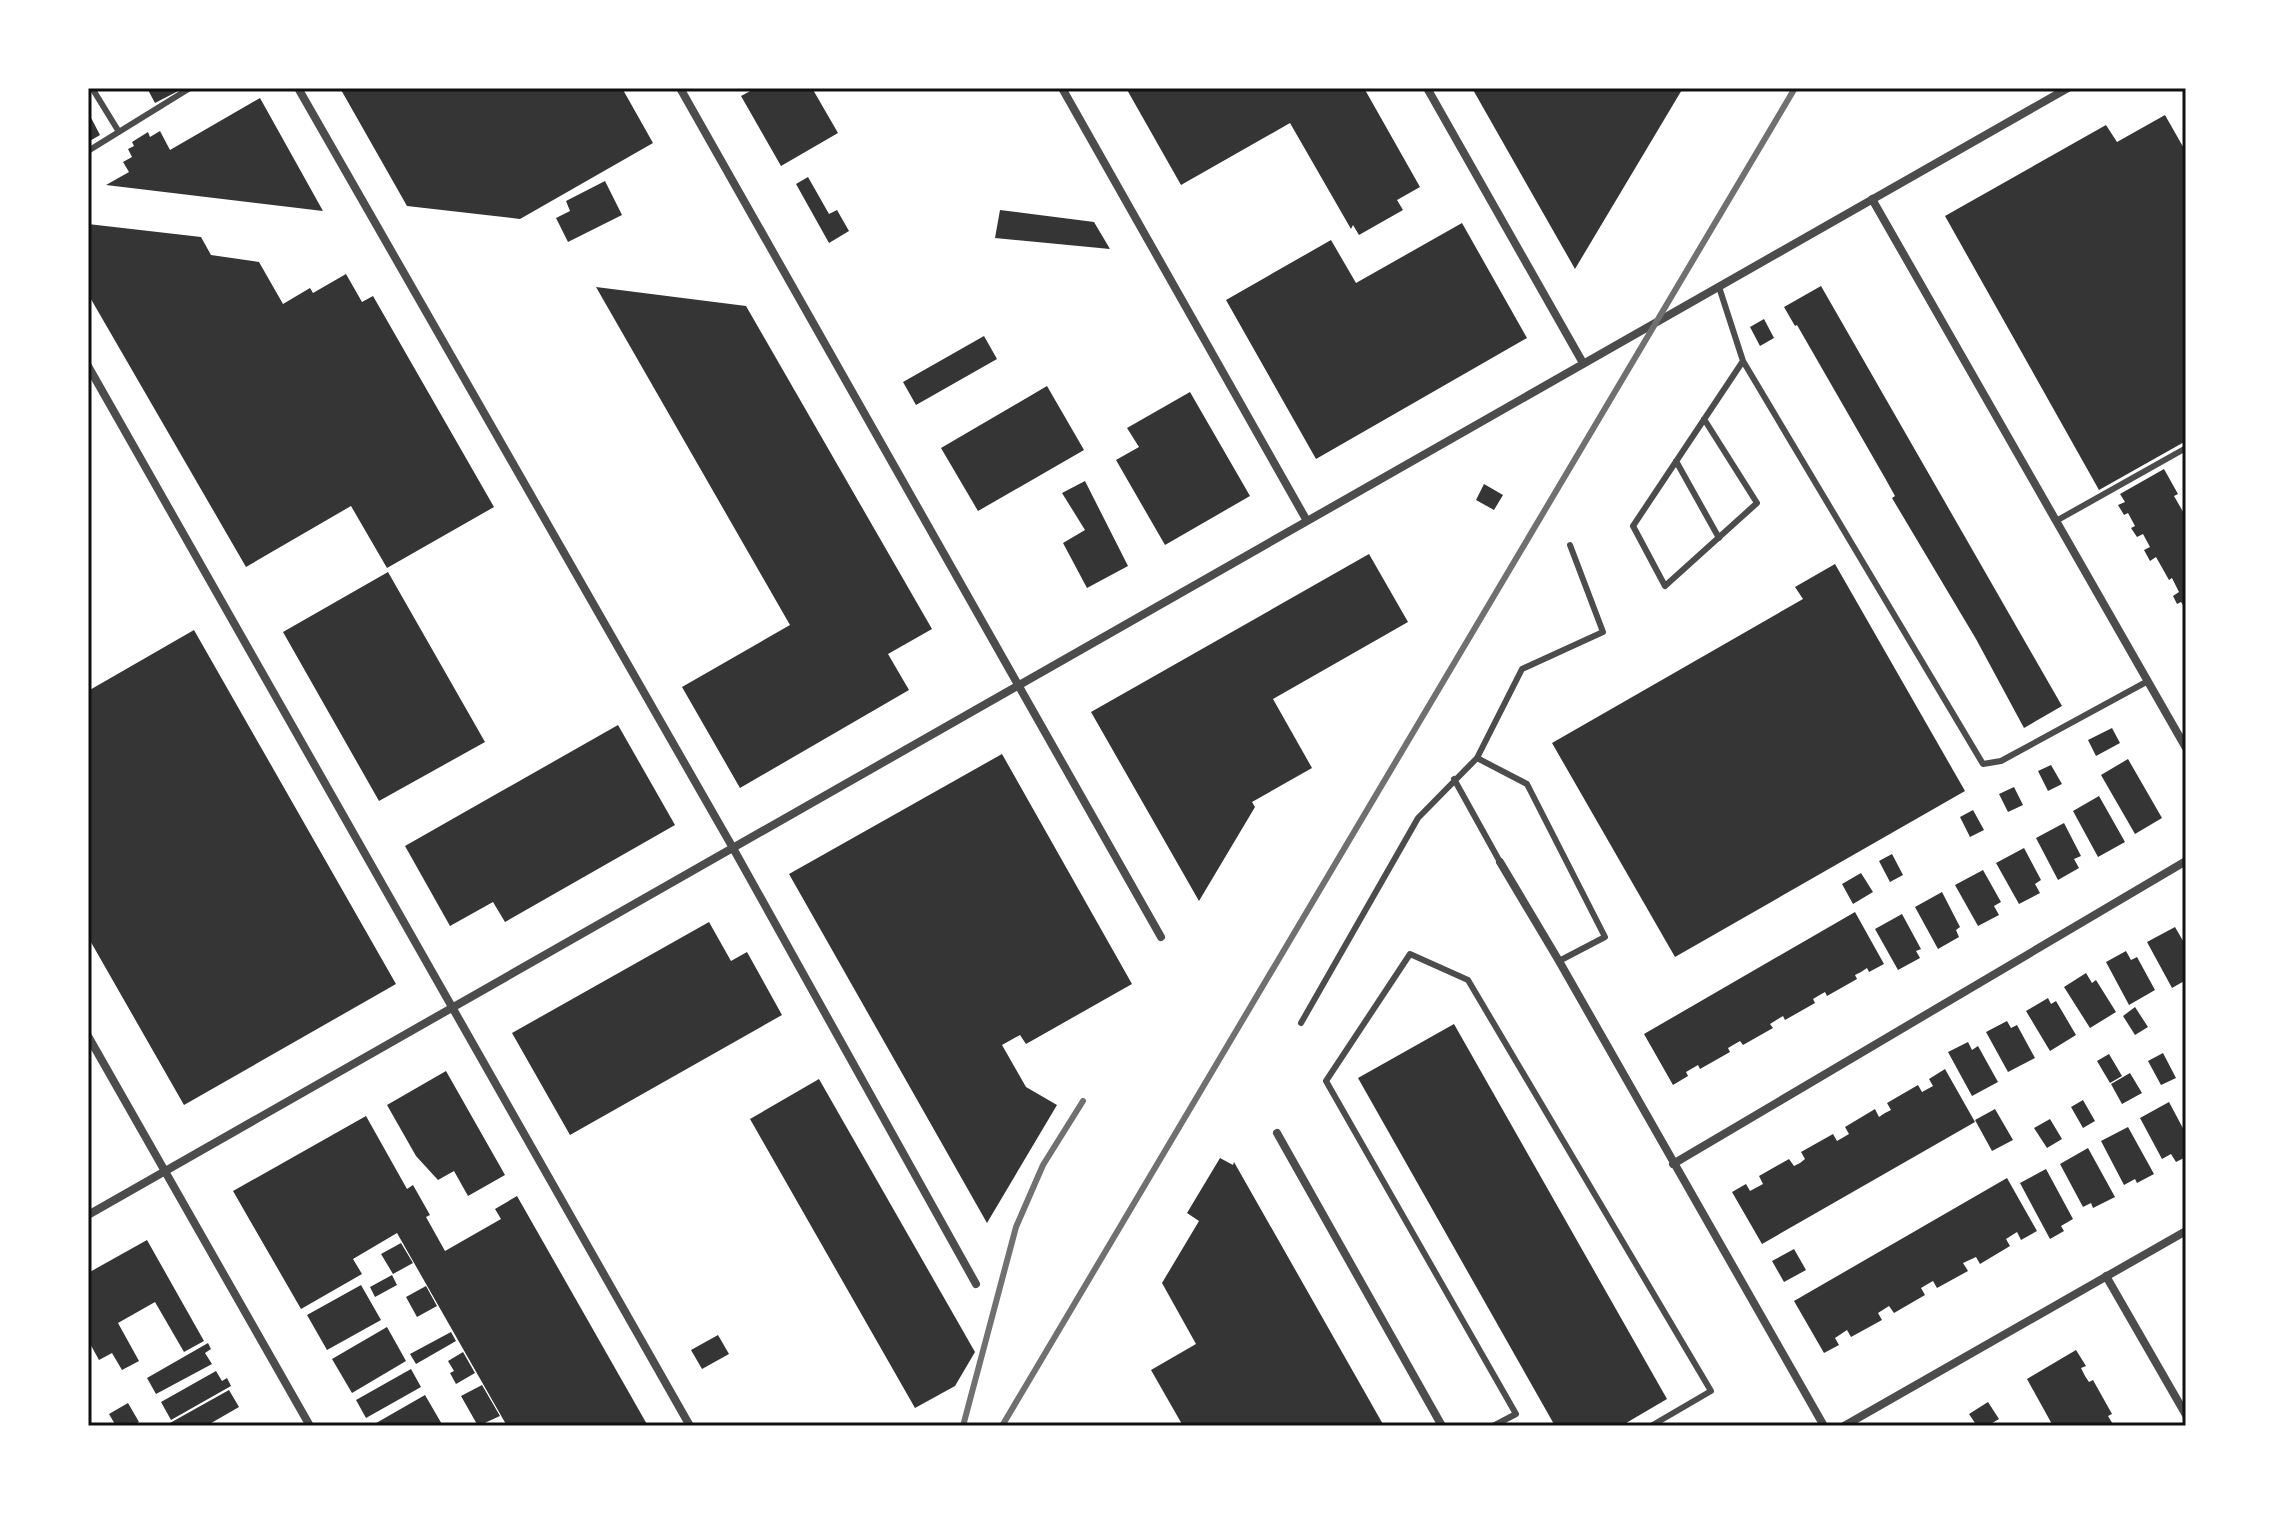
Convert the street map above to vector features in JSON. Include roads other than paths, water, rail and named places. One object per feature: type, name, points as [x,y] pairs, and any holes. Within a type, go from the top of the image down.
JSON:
[{"type":"street","points":[[298,88],[733,848],[976,1284]]},
{"type":"street","points":[[680,88],[1161,937]]},
{"type":"street","points":[[1062,88],[1307,521]]},
{"type":"street","points":[[1427,88],[1583,363]]},
{"type":"street","points":[[88,1215],[2068,88]]},
{"type":"street","points":[[1872,199],[2186,748]]},
{"type":"street","points":[[88,366],[690,1426]]},
{"type":"street","points":[[1673,1164],[2186,861]]},
{"type":"street","points":[[1500,862],[1824,1426]]},
{"type":"street","points":[[88,1036],[310,1426]]},
{"type":"street","points":[[1277,1133],[1442,1426]]},
{"type":"street","points":[[1844,1426],[2186,1231]]},
{"type":"street","points":[[2106,1276],[2186,1415]]},
{"type":"lane","points":[[92,88],[119,132]]},
{"type":"lane","points":[[88,151],[190,88]]},
{"type":"lane","points":[[1719,287],[1743,361],[1983,764],[2001,761],[2148,681]]},
{"type":"lane","points":[[1704,419],[1757,503],[1665,586],[1633,526],[1704,419],[1743,361]]},
{"type":"lane","points":[[2056,521],[2186,448]]},
{"type":"lane","points":[[1676,461],[1719,538]]},
{"type":"lane","points":[[1301,1023],[1418,818],[1477,758],[1522,669],[1603,632],[1570,545]]},
{"type":"lane","points":[[1477,758],[1527,784],[1605,937],[1559,961]]},
{"type":"lane","points":[[1454,779],[1500,862]]},
{"type":"lane","points":[[1493,1426],[1516,1414],[1326,1081],[1410,954],[1468,980],[1711,1391],[1651,1426]]},
{"type":"railway","points":[[1002,1426],[1795,88]]},
{"type":"railway","points":[[963,1426],[1016,1227],[1043,1165],[1083,1101]]}]
